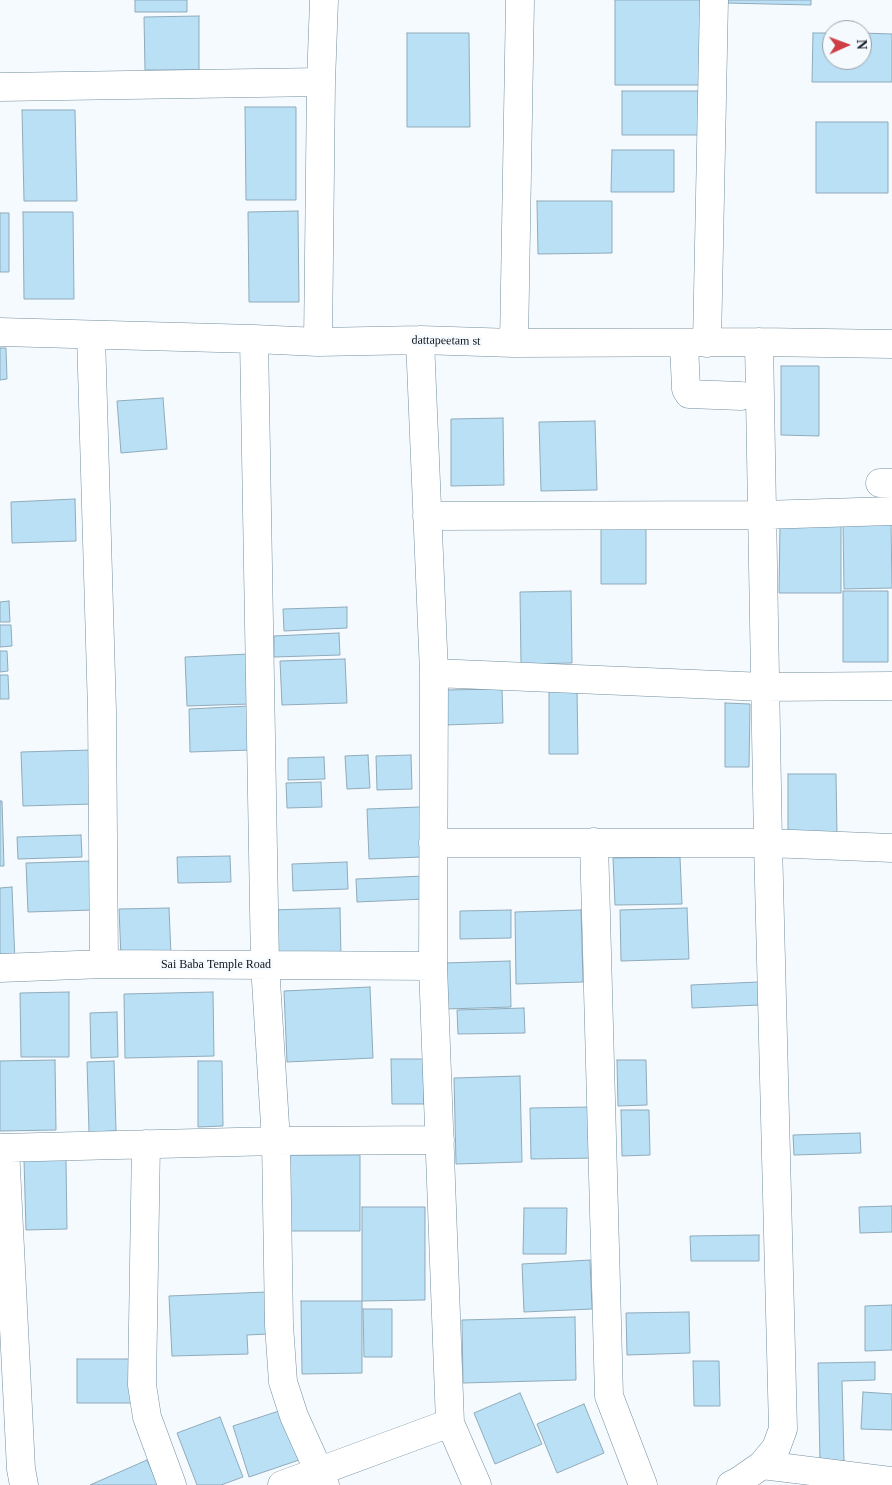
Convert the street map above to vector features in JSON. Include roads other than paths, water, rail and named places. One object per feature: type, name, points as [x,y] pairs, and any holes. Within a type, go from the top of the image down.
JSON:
[{"type":"street","points":[[318,342],[321,82],[324,0]]},
{"type":"street","points":[[514,343],[520,0]]},
{"type":"street","points":[[714,0],[696,343],[686,389],[689,394],[741,396]]},
{"type":"street","points":[[0,86],[321,82]]},
{"type":"street","name":"dattapeetam st","points":[[0,332],[318,342],[420,340],[514,343],[759,342],[892,344]]},
{"type":"street","points":[[91,335],[102,711],[104,964]]},
{"type":"street","points":[[254,339],[265,965],[276,1140],[279,1325],[283,1382],[294,1416],[322,1478]]},
{"type":"street","points":[[420,340],[434,673],[433,966],[450,1423],[477,1485]]},
{"type":"street","points":[[731,1485],[762,1465],[776,1448],[783,1429],[768,843],[759,342]]},
{"type":"street","points":[[427,516],[762,515],[892,511]]},
{"type":"street","points":[[434,673],[765,687],[892,686]]},
{"type":"street","points":[[594,842],[609,1396],[643,1485]]},
{"type":"street","points":[[433,843],[768,843],[892,848]]},
{"type":"street","name":"Sai Baba Temple Road","points":[[0,968],[104,964],[433,966]]},
{"type":"street","points":[[24,1485],[20,1469],[2,1148],[276,1140],[440,1140]]},
{"type":"street","points":[[146,1144],[142,1384],[147,1417],[172,1485]]},
{"type":"street","points":[[282,1485],[322,1478],[450,1423]]},
{"type":"street","points":[[762,1465],[892,1481]]}]
